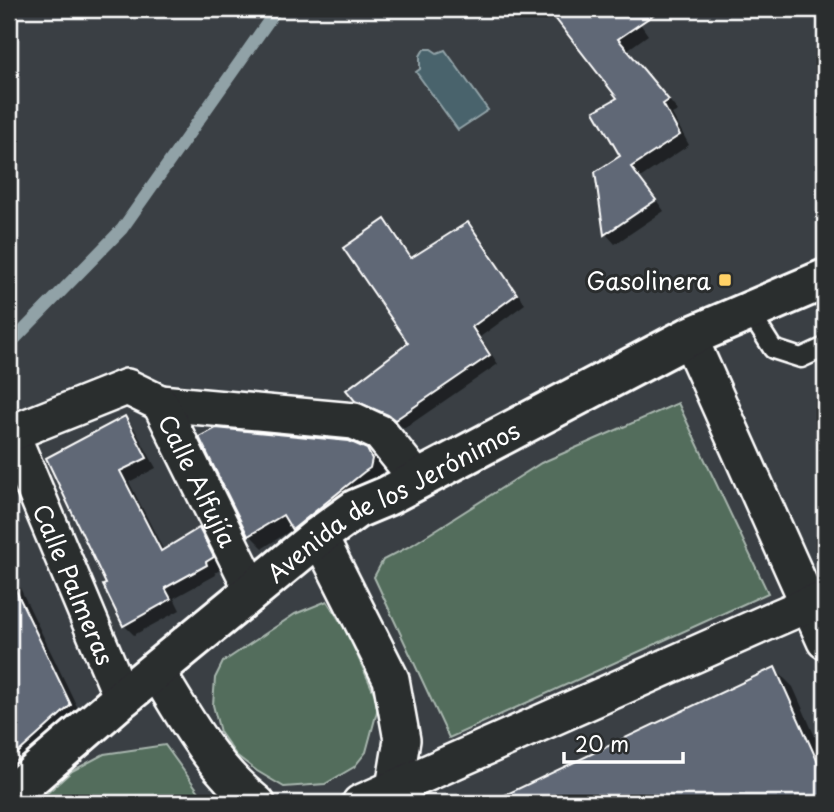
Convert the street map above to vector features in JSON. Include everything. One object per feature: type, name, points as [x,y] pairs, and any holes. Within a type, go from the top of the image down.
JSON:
[{"type":"main road","name":"Avenida de los Jerónimos","points":[[9,796],[122,698],[319,536],[356,509],[418,480],[689,337],[825,279]]},
{"type":"street","points":[[689,337],[817,602],[825,641]]},
{"type":"street","name":"Calle Alfujía","points":[[10,433],[127,387],[160,403],[253,591]]},
{"type":"street","points":[[160,403],[354,421],[380,433],[418,480]]},
{"type":"street","name":"Calle Palmeras","points":[[10,433],[122,698]]},
{"type":"street","points":[[319,536],[391,679],[402,740],[394,788]]},
{"type":"street","points":[[359,803],[817,602]]},
{"type":"street","points":[[156,670],[200,742],[236,786],[257,803]]},
{"type":"lane","points":[[749,311],[773,349],[801,358],[825,347]]},
{"type":"green space","points":[[678,403],[768,593],[449,738],[374,577],[383,560],[412,545],[541,463]]},
{"type":"green space","points":[[327,601],[347,632],[379,704],[366,752],[354,767],[325,784],[284,787],[236,755],[220,732],[213,705],[215,678],[223,662],[295,614]]},
{"type":"green space","points":[[165,745],[207,803],[36,803],[72,771],[104,754]]},
{"type":"water","points":[[424,49],[437,53],[445,50],[488,110],[458,130],[416,72],[420,69],[420,56]]},
{"type":"building","points":[[548,9],[662,9],[618,39],[669,100],[663,104],[680,135],[631,167],[656,200],[604,235],[595,172],[620,156],[594,111],[617,98]]},
{"type":"building","points":[[385,219],[411,258],[468,222],[517,294],[472,327],[490,355],[395,420],[355,401],[346,390],[408,343],[343,248]]},
{"type":"building","points":[[125,416],[147,458],[120,471],[161,551],[199,528],[214,557],[206,562],[207,565],[165,588],[171,599],[123,626],[46,458]]},
{"type":"building","points":[[216,428],[349,441],[367,449],[372,459],[370,468],[292,530],[283,515],[248,536],[199,437]]},
{"type":"building","points":[[9,576],[71,705],[9,761]]},
{"type":"building","points":[[775,667],[825,778],[825,803],[488,803]]},
{"type":"waterway","points":[[9,345],[122,229],[277,9]]},
{"type":"place","name":"Gasolinera","points":[[725,280]]}]
